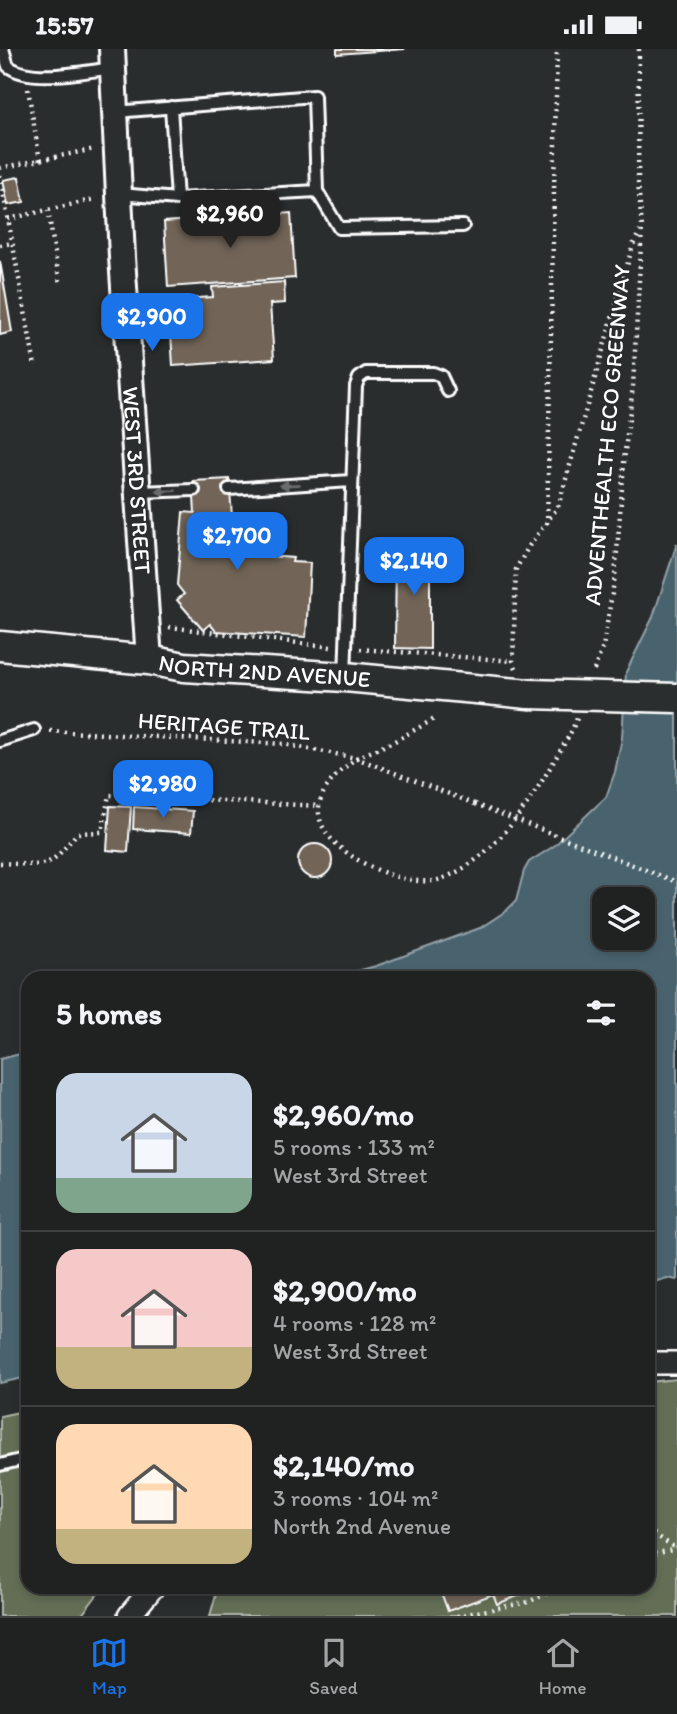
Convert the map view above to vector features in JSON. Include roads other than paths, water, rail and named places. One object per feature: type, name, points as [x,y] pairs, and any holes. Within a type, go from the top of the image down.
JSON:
[{"type":"main road","name":"NORTH 2ND AVENUE","points":[[0,646],[149,660],[184,667],[345,677],[528,694],[677,698]]},
{"type":"street","name":"WEST 3RD STREET","points":[[113,59],[149,660]]},
{"type":"street","points":[[655,1363],[677,1363]]},
{"type":"street","points":[[129,1616],[147,1594]]},
{"type":"lane","points":[[3,49],[8,66],[25,73],[44,75],[113,59]]},
{"type":"lane","points":[[115,112],[314,96],[317,191],[340,228],[463,226]]},
{"type":"lane","points":[[171,107],[177,199]]},
{"type":"lane","points":[[120,194],[177,199],[317,191]]},
{"type":"lane","points":[[345,677],[354,394],[359,378],[374,371],[433,373],[441,376],[448,391]]},
{"type":"lane","points":[[229,489],[351,481]]},
{"type":"lane","points":[[138,492],[194,490]]},
{"type":"lane","points":[[0,741],[34,730]]},
{"type":"lane","points":[[0,1465],[21,1460]]},
{"type":"water","points":[[677,543],[677,1280],[667,1278],[655,1282],[655,971],[357,971],[480,928],[506,911],[516,901],[529,862],[554,846],[606,797],[615,772],[622,738],[626,672],[653,617]]},
{"type":"water","points":[[21,1054],[21,1378],[0,1383],[0,1059]]}]
